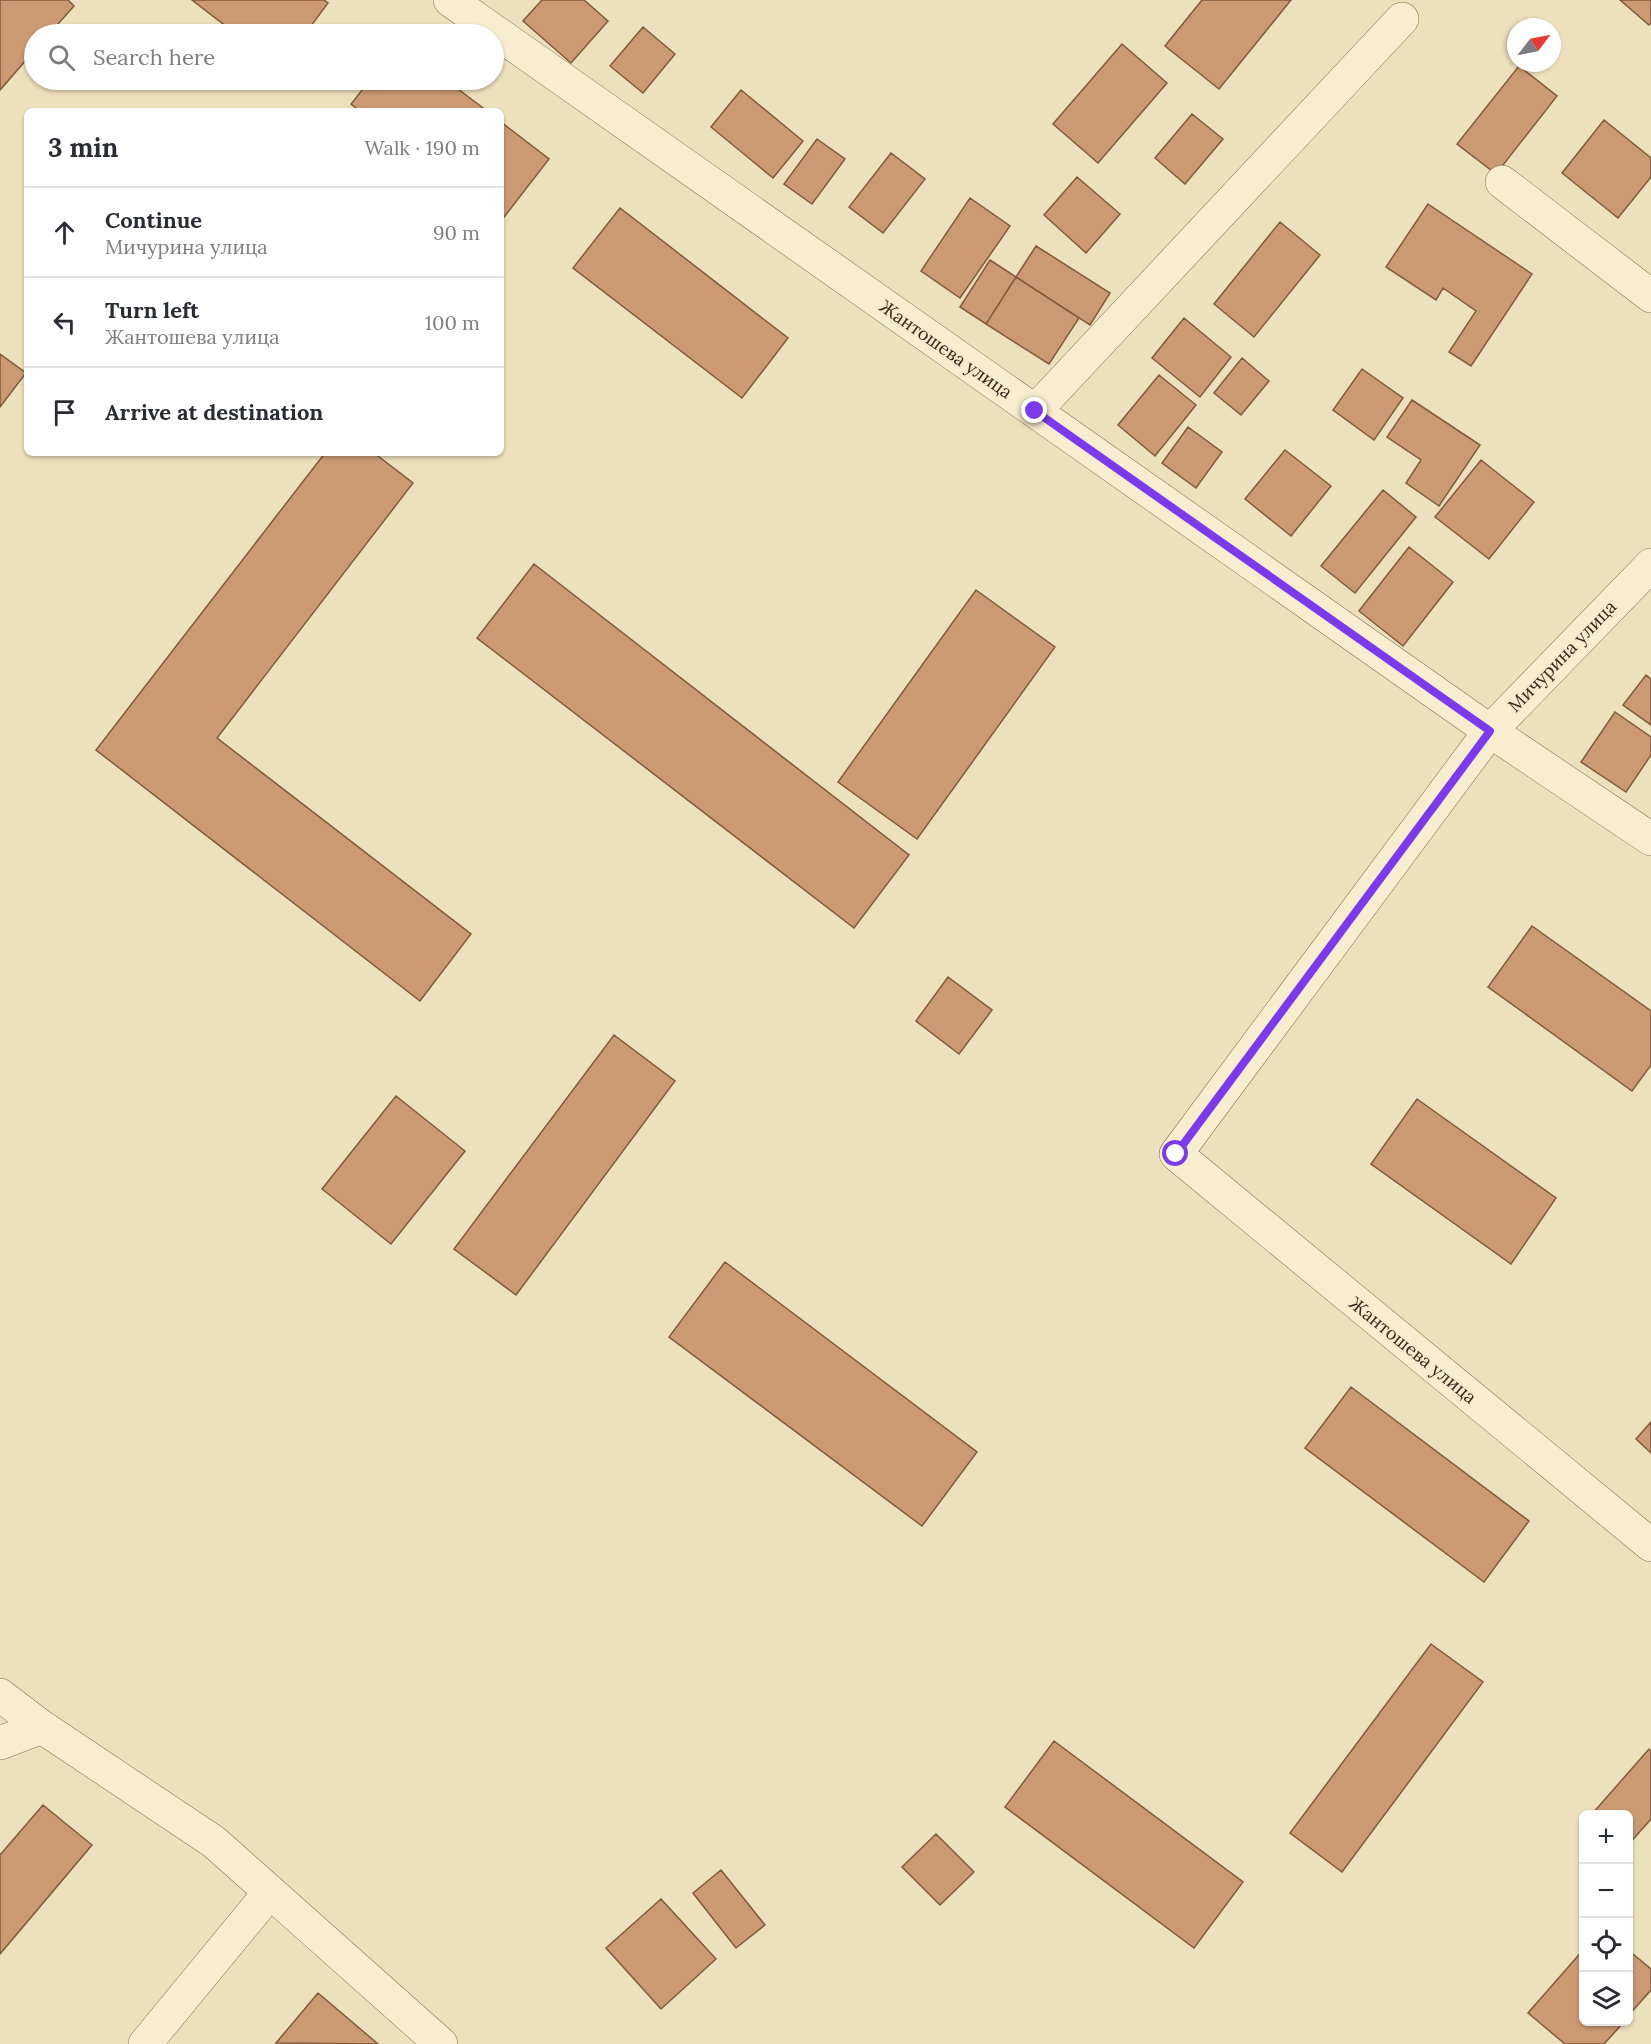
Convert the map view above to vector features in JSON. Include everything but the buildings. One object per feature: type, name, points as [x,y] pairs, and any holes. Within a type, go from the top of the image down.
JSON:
[{"type":"street","name":"Жантошева улица","points":[[450,0],[484,24]]},
{"type":"street","points":[[1035,411],[1402,19]]},
{"type":"street","name":"Жантошева улица","points":[[504,38],[1490,731],[1651,839]]},
{"type":"street","points":[[1502,182],[1651,296]]},
{"type":"street","name":"Мичурина улица","points":[[1176,1154],[1490,731],[1651,565]]},
{"type":"street","name":"Жантошева улица","points":[[1176,1154],[1651,1545]]},
{"type":"street","points":[[0,1695],[42,1727],[214,1842],[441,2044]]},
{"type":"street","points":[[0,1743],[42,1727]]},
{"type":"street","points":[[146,2044],[270,1892]]},
{"type":"route","points":[[1035,411],[1490,731],[1176,1154]]}]
